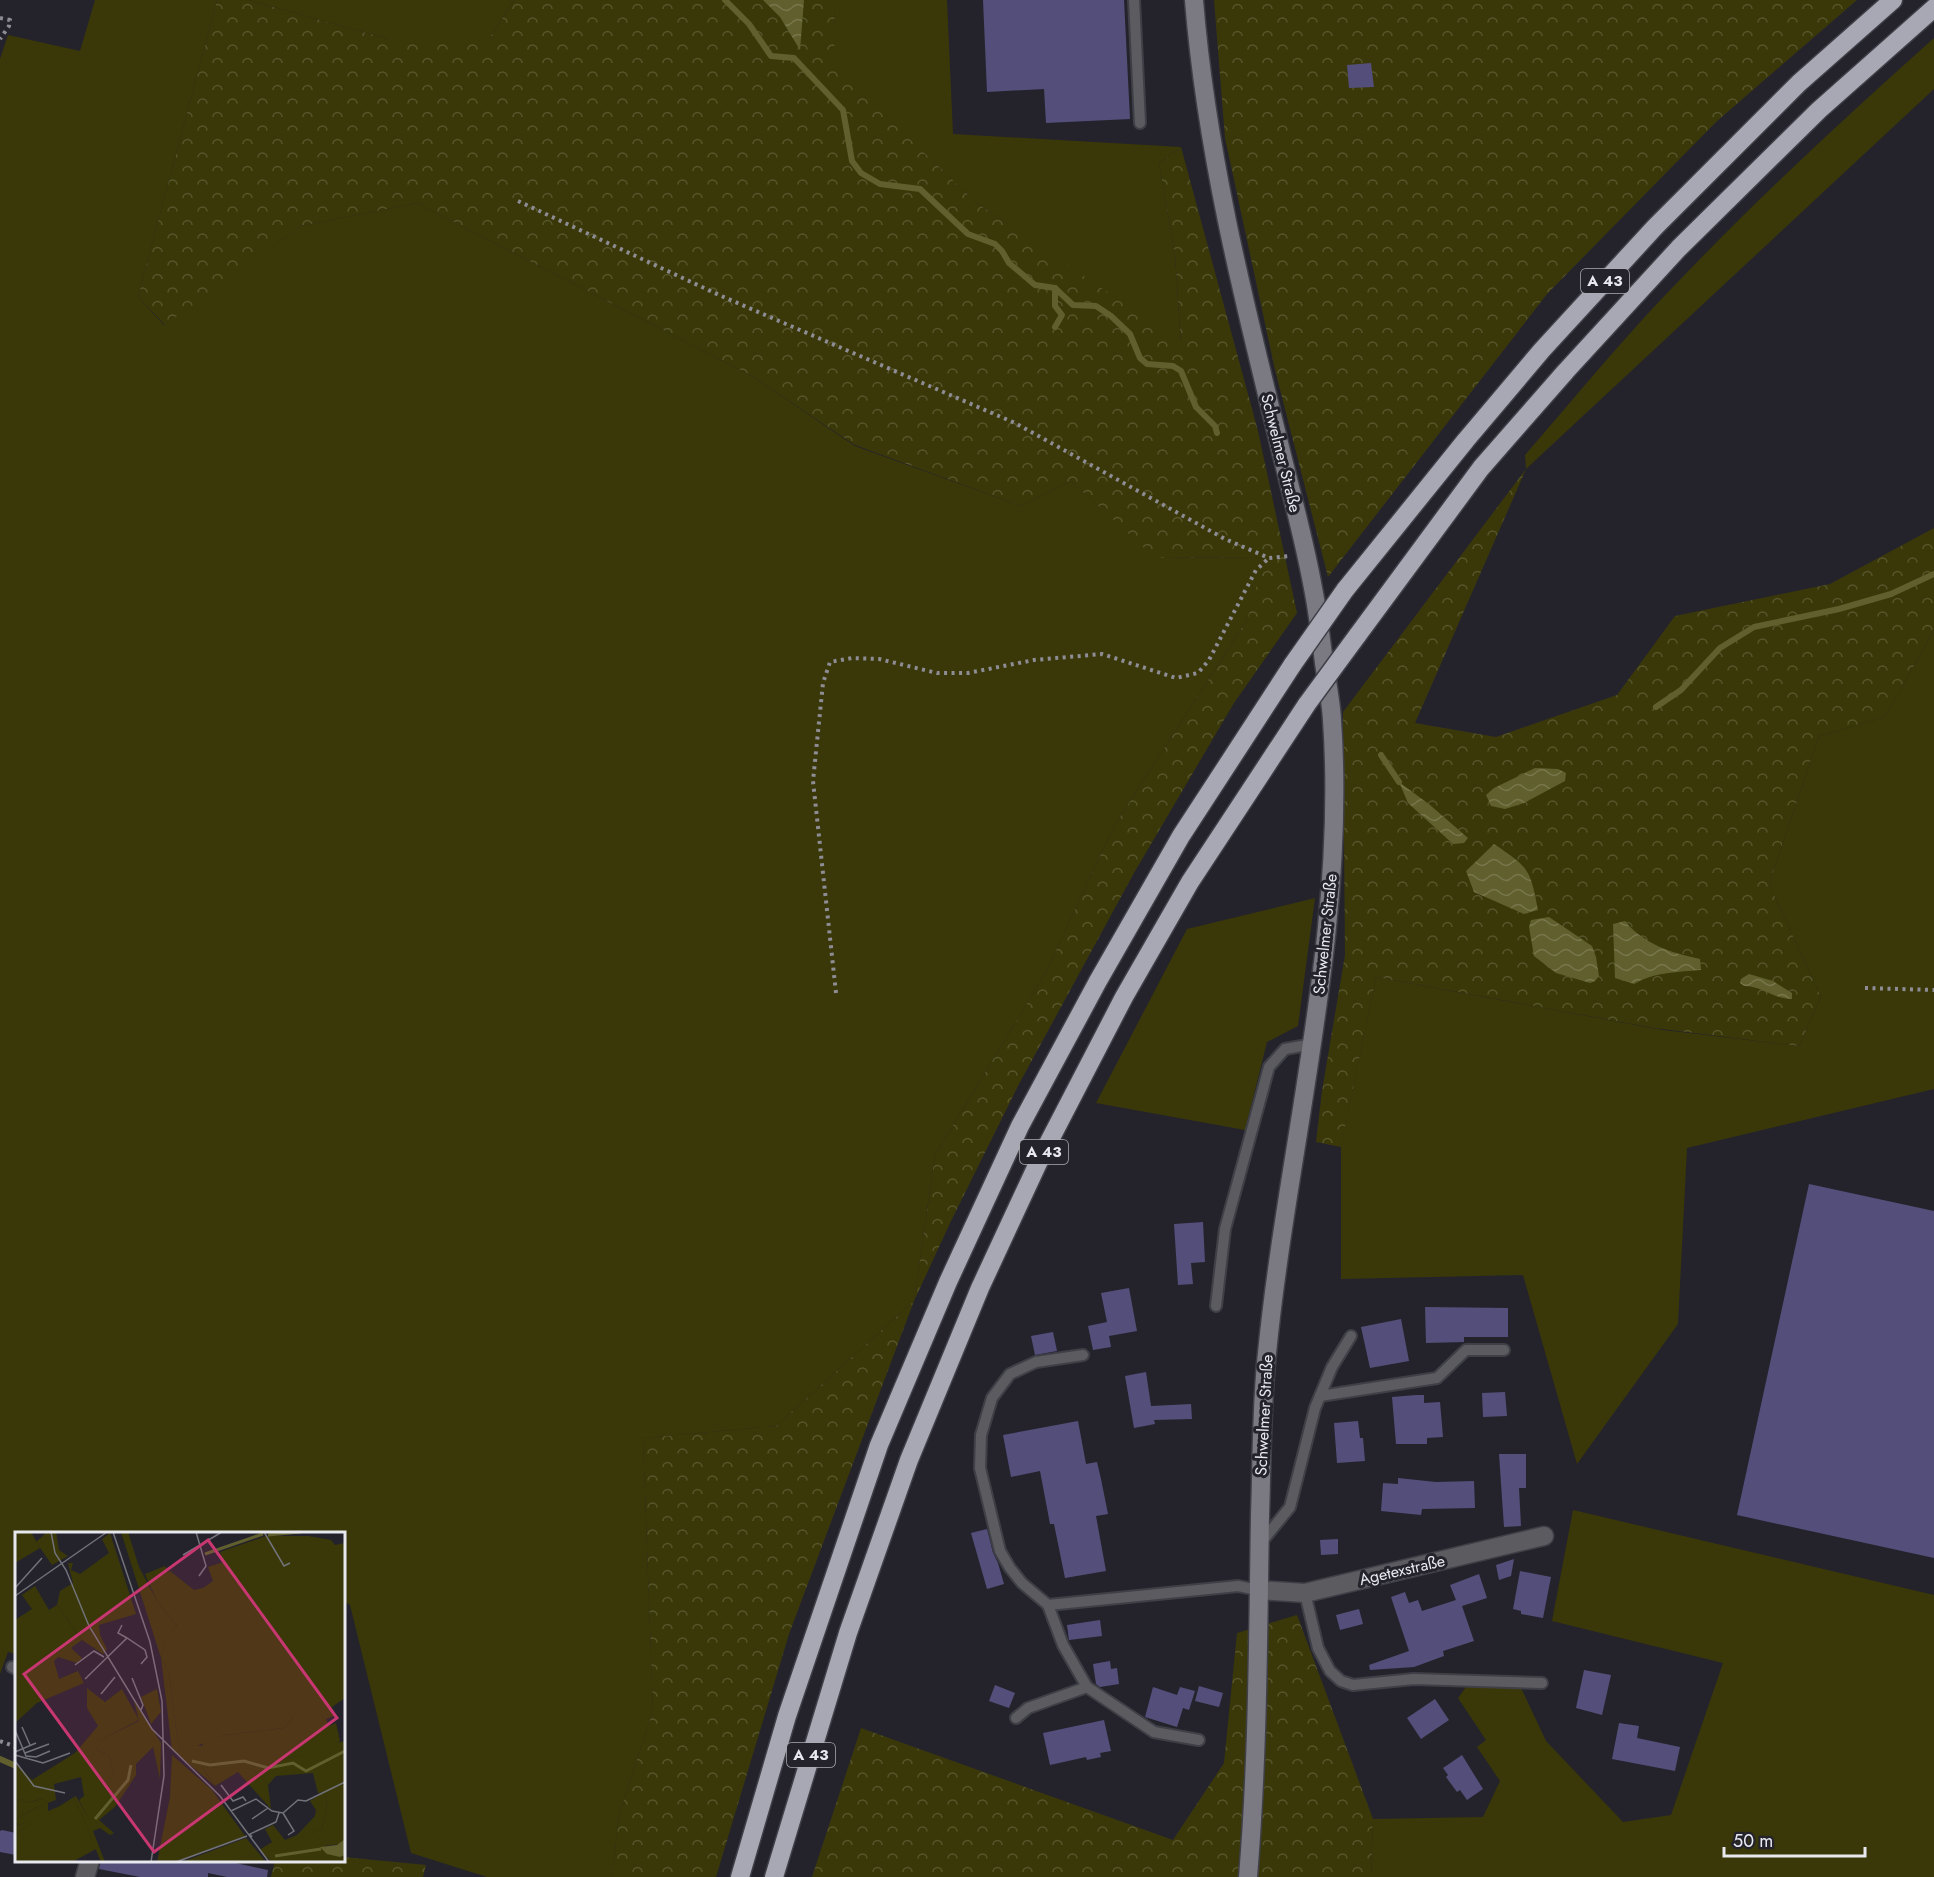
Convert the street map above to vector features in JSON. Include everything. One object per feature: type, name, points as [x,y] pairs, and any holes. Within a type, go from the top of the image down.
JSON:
[{"type":"highway","name":"A 43","points":[[740,1877],[787,1716],[879,1445],[948,1282],[1020,1126],[1098,981],[1181,836],[1293,664],[1345,590],[1534,359],[1647,235],[1799,83],[1893,0]]},
{"type":"highway","name":"A 43","points":[[774,1877],[848,1632],[909,1460],[980,1288],[1039,1161],[1124,997],[1190,882],[1307,704],[1481,468],[1662,266],[1819,110],[1934,8]]},
{"type":"main road","name":"Schwelmer Straße","points":[[1194,0],[1208,123],[1231,238],[1313,588],[1332,716],[1334,780],[1333,853],[1327,929],[1313,1044],[1277,1264],[1266,1357],[1259,1544],[1257,1733],[1248,1877]]},
{"type":"street","name":"Agetexstraße","points":[[1258,1590],[1305,1593],[1544,1536]]},
{"type":"street","points":[[85,1877],[89,1862]]},
{"type":"lane","points":[[1134,0],[1140,123]]},
{"type":"lane","points":[[1216,1306],[1226,1229],[1269,1067],[1285,1049],[1313,1044]]},
{"type":"lane","points":[[1259,1544],[1290,1506],[1302,1452],[1320,1396],[1332,1367],[1351,1336]]},
{"type":"lane","points":[[1320,1396],[1437,1377],[1466,1350],[1504,1350]]},
{"type":"lane","points":[[1083,1355],[1036,1362],[1010,1374],[992,1398],[981,1435],[980,1468],[1000,1551],[1022,1583],[1048,1605],[1063,1645],[1087,1687],[1154,1732],[1199,1740]]},
{"type":"lane","points":[[1048,1605],[1238,1586],[1258,1590]]},
{"type":"lane","points":[[1305,1593],[1318,1648],[1330,1671],[1341,1681],[1353,1685],[1414,1679],[1542,1683]]},
{"type":"lane","points":[[1016,1718],[1028,1707],[1087,1687]]},
{"type":"path","points":[[0,18],[10,20],[9,26],[0,39]]},
{"type":"path","points":[[518,201],[719,295],[1015,423],[1225,539],[1269,558],[1306,555]]},
{"type":"path","points":[[836,993],[813,781],[823,683],[830,662],[852,658],[879,659],[937,673],[968,673],[1034,660],[1102,654],[1176,678],[1198,673],[1209,660],[1256,570],[1269,558]]},
{"type":"path","points":[[1865,987],[1934,990]]},
{"type":"path","points":[[0,1741],[15,1747]]},
{"type":"green space","points":[[95,0],[217,0],[138,297],[164,325],[301,226],[417,203],[750,375],[855,446],[1021,506],[1071,481],[1156,558],[1265,557],[1256,602],[1247,620],[1114,826],[1045,974],[935,1155],[914,1301],[776,1426],[643,1438],[653,1710],[619,1815],[612,1877],[487,1877],[411,1853],[350,1605],[345,1602],[345,1532],[15,1532],[15,1654],[8,1652],[0,1674],[0,59],[8,35],[80,51]]},
{"type":"green space","points":[[217,0],[249,0],[388,39],[489,39],[514,0],[835,0],[834,67],[978,204],[1181,342],[1175,255],[1159,163],[1181,147],[1258,431],[1297,613],[1234,703],[1134,873],[1019,1084],[914,1301],[935,1155],[1045,974],[1114,826],[1247,620],[1265,557],[1155,558],[1071,481],[1021,506],[855,445],[750,375],[417,203],[301,226],[165,325],[138,297]]},
{"type":"green space","points":[[249,0],[514,0],[489,39],[388,39]]},
{"type":"green space","points":[[835,0],[947,0],[953,134],[1181,147],[1159,163],[1175,255],[1181,343],[978,204],[833,67]]},
{"type":"green space","points":[[1214,0],[1857,0],[1716,122],[1547,294],[1328,577],[1275,370],[1225,138]]},
{"type":"green space","points":[[1934,38],[1934,89],[1526,469],[1525,455],[1651,310],[1799,161]]},
{"type":"green space","points":[[1526,469],[1415,723],[1496,737],[1617,695],[1675,616],[1830,584],[1934,528],[1934,630],[1885,717],[1819,736],[1769,884],[1821,997],[1799,1046],[1654,1028],[1376,977],[1341,1147],[1316,1142],[1322,1091],[1345,955],[1343,712]]},
{"type":"green space","points":[[1934,630],[1934,1089],[1687,1148],[1678,1324],[1577,1464],[1523,1275],[1341,1279],[1341,1146],[1376,977],[1663,1030],[1799,1046],[1821,997],[1769,884],[1819,736],[1885,717]]},
{"type":"green space","points":[[1315,898],[1298,1026],[1267,1042],[1245,1130],[1096,1103],[1187,929]]},
{"type":"green space","points":[[914,1301],[789,1634],[716,1877],[612,1877],[619,1815],[653,1710],[643,1438],[776,1426]]},
{"type":"green space","points":[[1573,1510],[1934,1595],[1934,1877],[1371,1877],[1373,1819],[1483,1817],[1500,1781],[1477,1747],[1486,1740],[1458,1698],[1466,1687],[1521,1688],[1546,1741],[1623,1822],[1671,1815],[1723,1663],[1552,1621]]},
{"type":"green space","points":[[1297,1615],[1373,1819],[1371,1877],[812,1877],[861,1728],[1173,1840],[1224,1763],[1237,1633]]},
{"type":"green space","points":[[345,1857],[426,1865],[423,1877],[271,1877],[275,1862],[345,1862]]},
{"type":"water","points":[[763,0],[804,0],[800,50],[780,17]]},
{"type":"water","points":[[1535,768],[1558,769],[1566,773],[1565,781],[1524,803],[1505,809],[1491,806],[1486,795],[1494,788]]},
{"type":"water","points":[[1399,782],[1468,838],[1464,843],[1453,844],[1408,803]]},
{"type":"water","points":[[1494,844],[1526,870],[1533,885],[1538,910],[1524,914],[1474,892],[1466,871]]},
{"type":"water","points":[[1549,917],[1592,946],[1599,976],[1595,981],[1590,983],[1556,973],[1534,956],[1529,927],[1531,920]]},
{"type":"water","points":[[1625,921],[1649,942],[1679,954],[1700,959],[1701,970],[1658,975],[1634,984],[1615,978],[1613,924]]},
{"type":"water","points":[[1749,974],[1773,981],[1792,993],[1792,999],[1744,986],[1740,983],[1741,979]]},
{"type":"building","points":[[983,0],[1124,0],[1130,119],[1046,123],[1044,89],[987,92]]},
{"type":"building","points":[[1371,63],[1374,87],[1349,88],[1347,65]]},
{"type":"building","points":[[1809,1184],[1934,1211],[1934,1558],[1737,1515]]},
{"type":"building","points":[[1203,1222],[1205,1262],[1191,1263],[1193,1284],[1178,1285],[1174,1224]]},
{"type":"building","points":[[1129,1288],[1137,1331],[1109,1336],[1111,1347],[1093,1350],[1088,1326],[1107,1322],[1101,1293]]},
{"type":"building","points":[[1425,1307],[1508,1308],[1508,1337],[1464,1337],[1464,1342],[1426,1343]]},
{"type":"building","points":[[1401,1319],[1409,1361],[1370,1368],[1361,1327]]},
{"type":"building","points":[[1053,1332],[1057,1351],[1035,1355],[1031,1336]]},
{"type":"building","points":[[1146,1372],[1151,1406],[1191,1404],[1192,1419],[1154,1420],[1155,1424],[1134,1428],[1125,1376]]},
{"type":"building","points":[[1505,1392],[1507,1416],[1483,1417],[1482,1393]]},
{"type":"building","points":[[1424,1395],[1424,1403],[1440,1402],[1443,1437],[1427,1438],[1427,1444],[1396,1444],[1392,1397]]},
{"type":"building","points":[[1078,1421],[1086,1464],[1097,1462],[1108,1514],[1096,1516],[1106,1571],[1065,1578],[1054,1524],[1050,1524],[1040,1471],[1011,1477],[1003,1435]]},
{"type":"building","points":[[1358,1421],[1360,1438],[1363,1438],[1365,1461],[1337,1463],[1334,1423]]},
{"type":"building","points":[[1499,1454],[1526,1454],[1526,1488],[1519,1488],[1521,1526],[1504,1527]]},
{"type":"building","points":[[1398,1478],[1436,1482],[1474,1481],[1475,1508],[1422,1509],[1421,1515],[1381,1511],[1383,1483],[1398,1484]]},
{"type":"building","points":[[987,1529],[1004,1584],[987,1589],[971,1533]]},
{"type":"building","points":[[1338,1539],[1338,1554],[1321,1555],[1320,1540]]},
{"type":"building","points":[[1514,1559],[1511,1576],[1499,1580],[1496,1565]]},
{"type":"building","points":[[1520,1571],[1551,1577],[1543,1618],[1521,1614],[1521,1611],[1513,1609]]},
{"type":"building","points":[[1479,1574],[1487,1598],[1462,1606],[1474,1641],[1443,1651],[1444,1656],[1414,1667],[1370,1670],[1369,1665],[1409,1651],[1391,1597],[1405,1592],[1409,1603],[1418,1600],[1422,1611],[1456,1600],[1450,1585]]},
{"type":"building","points":[[1359,1609],[1363,1624],[1340,1630],[1336,1615]]},
{"type":"building","points":[[1100,1620],[1102,1636],[1069,1640],[1067,1625]]},
{"type":"building","points":[[1110,1661],[1111,1669],[1117,1668],[1119,1684],[1100,1687],[1096,1684],[1093,1664]]},
{"type":"building","points":[[1584,1670],[1611,1675],[1602,1715],[1576,1708]]},
{"type":"building","points":[[995,1685],[1015,1693],[1009,1708],[989,1701]]},
{"type":"building","points":[[1199,1686],[1223,1693],[1219,1707],[1195,1701]]},
{"type":"building","points":[[1153,1687],[1177,1695],[1180,1687],[1195,1691],[1189,1710],[1183,1708],[1177,1727],[1145,1717]]},
{"type":"building","points":[[1435,1699],[1449,1720],[1421,1739],[1407,1718]]},
{"type":"building","points":[[1104,1720],[1111,1751],[1100,1753],[1101,1757],[1087,1760],[1086,1757],[1050,1765],[1043,1733]]},
{"type":"building","points":[[1619,1723],[1639,1726],[1637,1738],[1680,1747],[1675,1771],[1612,1759]]},
{"type":"building","points":[[1462,1755],[1483,1789],[1467,1800],[1460,1790],[1457,1792],[1446,1777],[1448,1775],[1443,1768]]},
{"type":"building","points":[[0,1831],[15,1833],[15,1855],[0,1852]]},
{"type":"building","points":[[101,1862],[231,1862],[268,1870],[267,1877],[227,1877],[208,1873],[208,1877],[140,1877],[99,1869]]},
{"type":"waterway","points":[[725,0],[749,24],[771,56],[794,58],[843,110],[852,161],[861,173],[880,184],[920,189],[968,234],[995,244],[1009,263],[1035,285],[1055,288],[1073,305],[1096,306],[1111,316],[1130,334],[1140,358],[1147,364],[1173,366],[1181,371],[1196,407],[1215,426],[1217,433]]},
{"type":"waterway","points":[[1055,288],[1055,306],[1062,315],[1055,327]]},
{"type":"waterway","points":[[1656,707],[1681,690],[1720,648],[1754,627],[1839,609],[1891,594],[1934,574]]},
{"type":"waterway","points":[[1381,755],[1399,782]]},
{"type":"waterway","points":[[0,1759],[15,1766]]}]
